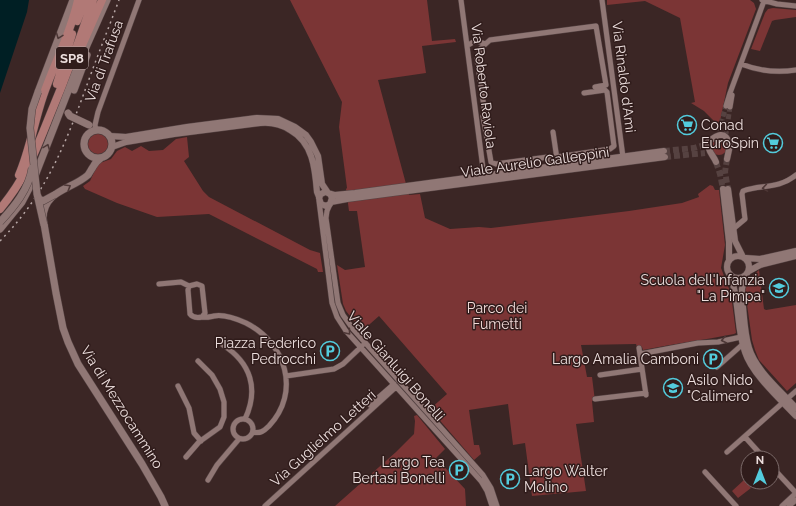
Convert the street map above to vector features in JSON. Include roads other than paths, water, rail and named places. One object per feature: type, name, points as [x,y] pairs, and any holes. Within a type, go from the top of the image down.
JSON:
[{"type":"main road","points":[[37,194],[30,128],[32,109],[73,0]]},
{"type":"main road","points":[[2,207],[22,169],[42,100],[78,0]]},
{"type":"main road","name":"SP8","points":[[50,116],[70,43],[85,0]]},
{"type":"main road","name":"SP8","points":[[2,207],[19,184],[30,164],[58,96],[93,0]]},
{"type":"main road","points":[[58,96],[87,36],[102,0]]},
{"type":"main road","points":[[0,229],[22,202],[33,181],[79,63],[107,0]]},
{"type":"main road","points":[[95,28],[83,68],[67,106],[70,116],[89,125],[95,131]]},
{"type":"main road","points":[[102,131],[110,136],[112,147],[108,154],[102,158],[92,157],[87,152],[85,148],[85,139],[90,133],[102,131]]},
{"type":"main road","points":[[0,222],[13,206],[28,183],[32,172],[33,156]]},
{"type":"main road","name":"Via di Mezzocammino","points":[[37,194],[39,199],[43,200],[54,195],[82,179],[102,158]]},
{"type":"main road","name":"Via di Mezzocammino","points":[[37,194],[44,225]]},
{"type":"main road","name":"Via di Mezzocammino","points":[[54,195],[44,207],[43,218],[64,332],[74,356],[139,458],[162,497],[165,506]]},
{"type":"street","name":"Via di Trafusa","points":[[95,131],[98,112],[139,0]]},
{"type":"street","name":"Via Roberto Raviola","points":[[461,0],[468,44],[484,176]]},
{"type":"street","name":"Via Rinaldo d'Ami","points":[[602,0],[623,157]]},
{"type":"street","points":[[728,107],[733,86],[763,0],[781,5],[796,6]]},
{"type":"street","points":[[555,166],[548,157],[496,164],[491,162],[483,116],[485,114],[477,58],[480,49],[490,40],[596,26],[598,28],[606,83],[595,86]]},
{"type":"street","points":[[468,44],[473,41],[478,41],[485,44]]},
{"type":"street","points":[[468,44],[480,49]]},
{"type":"street","points":[[741,64],[768,71],[786,72],[796,70]]},
{"type":"street","points":[[557,157],[610,149],[614,146],[607,92],[605,90],[584,93]]},
{"type":"street","points":[[110,136],[126,137],[187,127],[260,118],[278,119],[296,127],[306,135],[311,142],[318,158],[322,184],[332,198],[331,202]]},
{"type":"street","name":"Viale Gianluigi Bonelli","points":[[112,147],[126,142],[187,132],[263,123],[274,124],[293,132],[301,138],[307,146],[313,161],[334,309],[343,326],[481,481],[492,506]]},
{"type":"street","points":[[553,132],[557,157],[555,166]]},
{"type":"street","points":[[704,145],[717,134],[720,136],[726,136],[730,143],[727,159]]},
{"type":"street","points":[[710,141],[708,146],[711,156],[723,157],[729,152]]},
{"type":"street","name":"Viale Aurelio Galleppini","points":[[665,154],[408,188],[623,157],[665,154]]},
{"type":"street","points":[[733,229],[745,219],[742,193],[744,191],[775,186],[796,175]]},
{"type":"street","points":[[346,196],[323,193],[319,199],[323,205],[328,205],[331,202],[346,196],[408,188]]},
{"type":"street","points":[[796,408],[785,401],[754,370],[747,358],[741,336],[736,293],[727,267],[729,260],[729,242],[726,189],[735,244],[750,264],[742,294],[749,347],[757,365],[785,401],[796,416]]},
{"type":"street","name":"Viale Gianluigi Bonelli","points":[[331,202],[326,218],[338,303],[345,319],[483,475],[491,488],[497,506]]},
{"type":"street","points":[[729,260],[734,256],[760,259],[796,250]]},
{"type":"street","points":[[730,274],[737,278],[760,265],[796,256]]},
{"type":"street","points":[[159,284],[178,282],[189,286],[197,284],[202,286],[204,315]]},
{"type":"street","points":[[189,286],[190,314],[195,317],[204,315],[226,317],[239,320],[252,326],[263,334],[272,344],[284,366],[286,376],[286,396],[280,411],[264,430],[259,433],[253,432]]},
{"type":"street","points":[[640,354],[741,336]]},
{"type":"street","points":[[286,376],[319,372],[338,367],[366,343]]},
{"type":"street","points":[[717,367],[743,344]]},
{"type":"street","points":[[223,345],[234,353],[242,362],[250,379],[252,398],[245,419]]},
{"type":"street","points":[[595,399],[646,395],[639,348]]},
{"type":"street","points":[[186,457],[201,441],[222,425],[224,420],[224,408],[221,391],[212,374],[198,361]]},
{"type":"street","points":[[600,375],[642,369]]},
{"type":"street","points":[[370,405],[395,385]]},
{"type":"street","name":"Via Guglielmo Letteri","points":[[265,506],[395,385]]},
{"type":"street","points":[[178,386],[189,408],[194,434],[201,441]]},
{"type":"street","points":[[727,452],[796,391]]},
{"type":"street","points":[[208,480],[219,463],[239,439],[248,438],[253,432],[253,425],[245,419],[237,421],[233,427],[233,433],[239,439]]},
{"type":"street","points":[[222,425],[233,427]]},
{"type":"street","points":[[745,436],[757,450]]},
{"type":"street","points":[[705,472],[736,506]]},
{"type":"street","points":[[780,475],[796,493],[782,506]]},
{"type":"street","points":[[789,506],[796,500]]},
{"type":"water","points":[[0,0],[29,0],[27,12],[0,93]]},
{"type":"tunnel","points":[[719,131],[726,106]]},
{"type":"tunnel","points":[[726,134],[730,107]]},
{"type":"tunnel","points":[[664,151],[694,148],[704,145]]},
{"type":"tunnel","points":[[665,157],[705,153]]},
{"type":"tunnel","points":[[727,159],[725,172],[728,189]]},
{"type":"tunnel","points":[[716,162],[723,189]]},
{"type":"railway","points":[[0,241],[32,202],[56,162],[75,118],[119,0]]},
{"type":"place","name":"Conad","points":[[687,125]]},
{"type":"place","name":"EuroSpin","points":[[773,143]]},
{"type":"place","name":"Scuola dell'Infanzia \"La Pimpa\"","points":[[779,288]]},
{"type":"place","name":"Piazza Federico Pedrocchi","points":[[330,351]]},
{"type":"place","name":"Largo Amalia Camboni","points":[[713,359]]},
{"type":"place","name":"Asilo Nido \"Calimero\"","points":[[673,388]]},
{"type":"place","name":"Largo Tea Bertasi Bonelli","points":[[459,470]]},
{"type":"place","name":"Largo Walter Molino","points":[[510,479]]},
{"type":"park label","name":"Parco dei Fumetti","points":[[497,316]]}]
